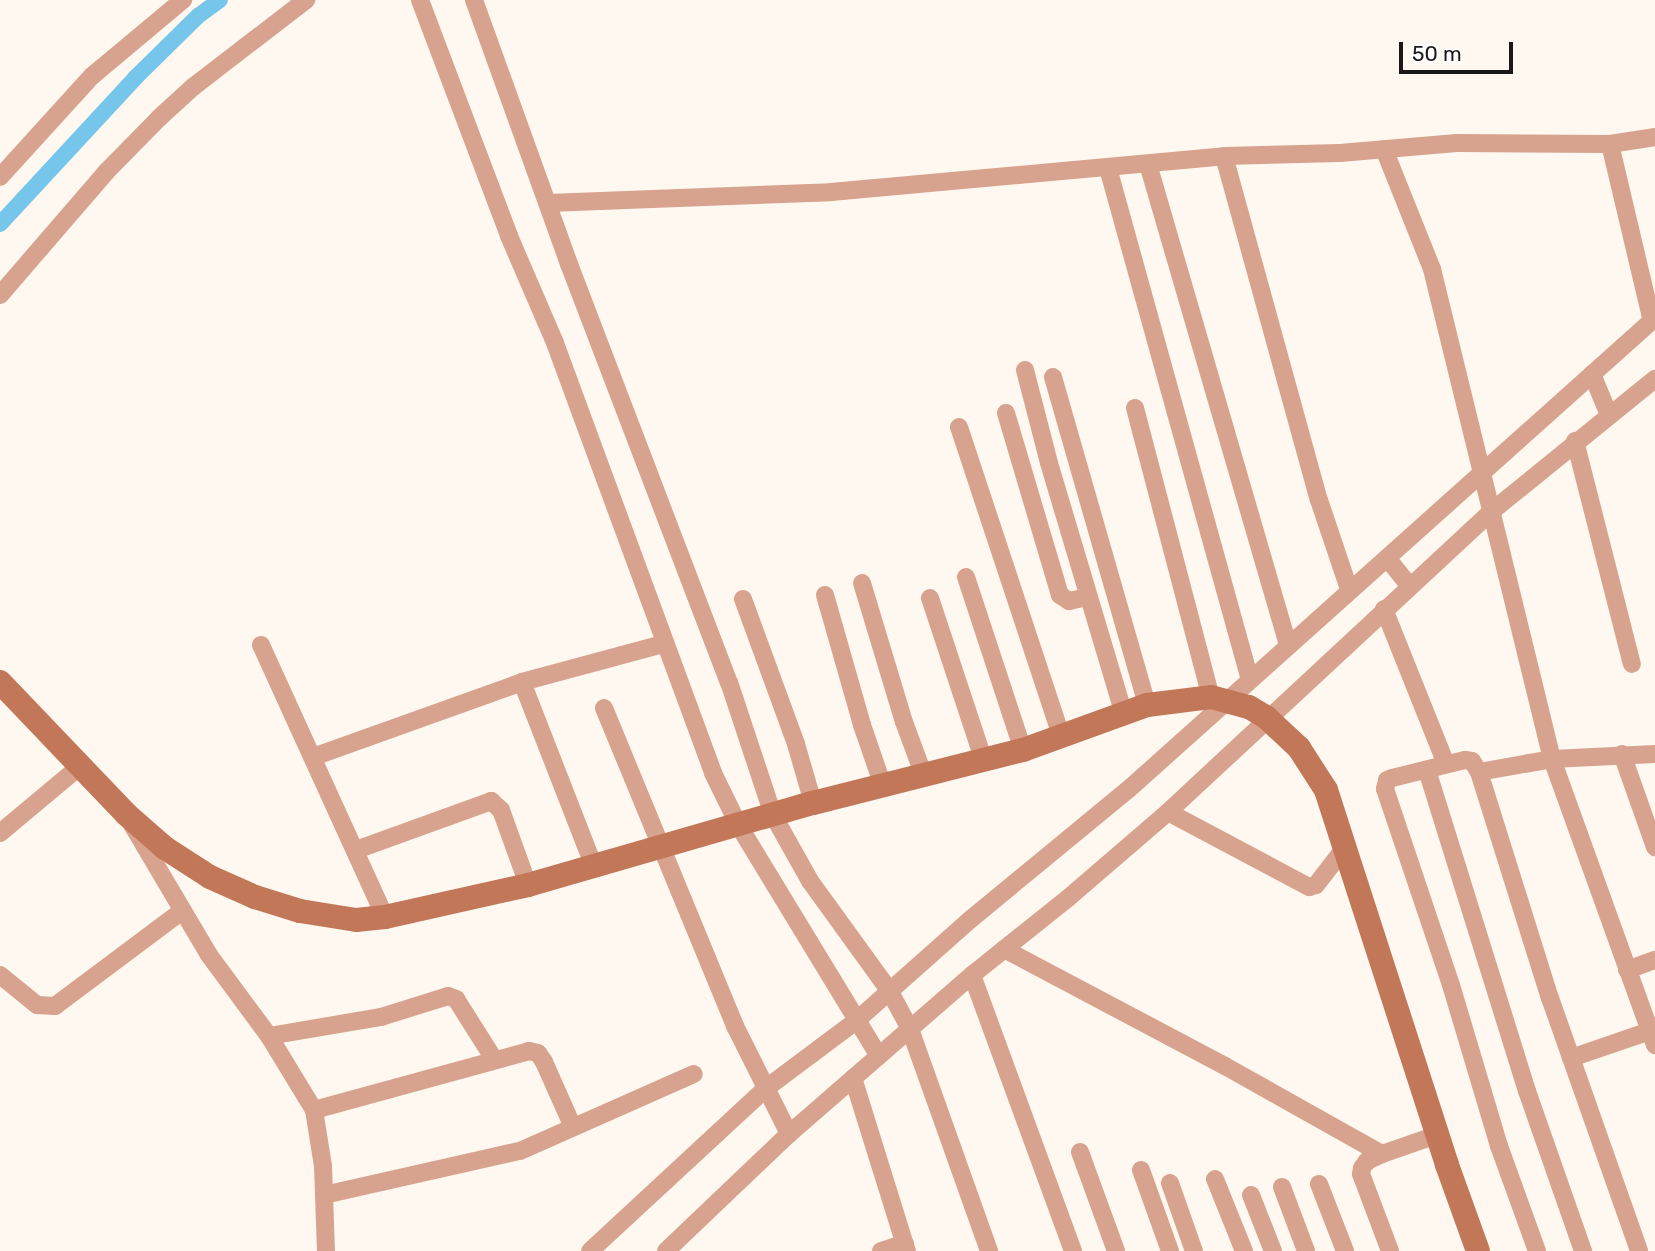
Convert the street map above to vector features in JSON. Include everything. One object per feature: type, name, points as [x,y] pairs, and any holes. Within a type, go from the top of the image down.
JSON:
[{"type":"street","points":[[0,175],[92,76],[183,0]]},
{"type":"street","points":[[0,295],[107,171],[159,118],[193,87],[306,0]]},
{"type":"street","points":[[420,0],[509,236],[555,343],[713,773],[738,826],[879,1056]]},
{"type":"street","points":[[474,0],[729,682],[773,815],[789,848],[828,908],[889,990],[910,1029],[989,1251]]},
{"type":"street","points":[[548,203],[831,192],[1224,156],[1457,144],[1610,145],[1655,137]]},
{"type":"street","points":[[590,1251],[765,1089],[856,1021],[889,990],[1072,838],[1220,699],[1250,680],[1289,646],[1349,589],[1654,320],[1610,145]]},
{"type":"street","points":[[1384,149],[1432,269],[1552,759],[1652,1038],[1571,1058]]},
{"type":"street","points":[[1224,156],[1319,500],[1349,589]]},
{"type":"street","points":[[1148,164],[1289,646]]},
{"type":"street","points":[[1108,168],[1250,680]]},
{"type":"street","points":[[1025,370],[1123,712]]},
{"type":"street","points":[[1592,374],[1609,415]]},
{"type":"street","points":[[1053,377],[1147,705]]},
{"type":"street","points":[[666,1251],[789,1134],[853,1078],[1168,812],[1384,609],[1493,511],[1575,441],[1655,379]]},
{"type":"street","points":[[1135,408],[1220,699]]},
{"type":"street","points":[[1006,413],[1060,595],[1069,601],[1088,597]]},
{"type":"street","points":[[959,427],[1061,735]]},
{"type":"street","points":[[1575,441],[1632,664]]},
{"type":"street","points":[[1387,558],[1410,586]]},
{"type":"street","points":[[966,577],[1023,750]]},
{"type":"street","points":[[862,583],[923,776]]},
{"type":"street","points":[[825,594],[862,725],[883,786]]},
{"type":"street","points":[[930,598],[984,761]]},
{"type":"street","points":[[743,600],[796,744],[813,803]]},
{"type":"street","points":[[1384,609],[1446,764]]},
{"type":"street","points":[[313,757],[522,682],[663,643]]},
{"type":"street","points":[[261,645],[385,917]]},
{"type":"street","points":[[0,682],[126,814],[165,848],[209,877],[255,897],[337,919],[385,917],[528,886],[813,803],[1023,750],[1147,705],[1220,699],[1267,718],[1299,748],[1315,769],[1326,790],[1437,1135],[1478,1251]]},
{"type":"street","points":[[522,682],[594,867]]},
{"type":"street","points":[[604,708],[660,848],[765,1089],[789,1134]]},
{"type":"street","points":[[1622,754],[1655,847]]},
{"type":"street","points":[[1479,772],[1552,759],[1655,754]]},
{"type":"street","points":[[1537,1251],[1499,1146],[1451,985],[1385,789],[1387,780],[1469,760],[1479,772],[1571,1058],[1639,1251]]},
{"type":"street","points":[[0,833],[80,766]]},
{"type":"street","points":[[1427,770],[1527,1091],[1583,1251]]},
{"type":"street","points":[[356,850],[491,801],[501,810],[528,886]]},
{"type":"street","points":[[1168,812],[1309,887],[1316,885],[1346,846]]},
{"type":"street","points":[[126,814],[209,955],[269,1037],[314,1111],[324,1195],[327,1251]]},
{"type":"street","points":[[0,975],[9,991],[37,1005],[55,1006],[182,911]]},
{"type":"street","points":[[1004,949],[1225,1066],[1382,1154]]},
{"type":"street","points":[[1627,970],[1655,960]]},
{"type":"street","points":[[972,975],[1073,1251]]},
{"type":"street","points":[[269,1037],[381,1017],[449,996],[456,999],[494,1059]]},
{"type":"street","points":[[314,1111],[519,1052],[538,1054],[573,1127]]},
{"type":"street","points":[[324,1195],[520,1151],[694,1074]]},
{"type":"street","points":[[853,1078],[906,1247],[881,1251]]},
{"type":"street","points":[[1390,1251],[1361,1174],[1367,1161],[1437,1135]]},
{"type":"street","points":[[1080,1152],[1116,1251]]},
{"type":"street","points":[[1141,1170],[1170,1251]]},
{"type":"street","points":[[1215,1179],[1244,1251]]},
{"type":"street","points":[[1170,1183],[1194,1251]]},
{"type":"street","points":[[1319,1184],[1345,1251]]},
{"type":"street","points":[[1282,1187],[1306,1251]]},
{"type":"street","points":[[1251,1195],[1273,1251]]},
{"type":"waterway","points":[[0,224],[135,78],[198,16],[220,0]]}]
